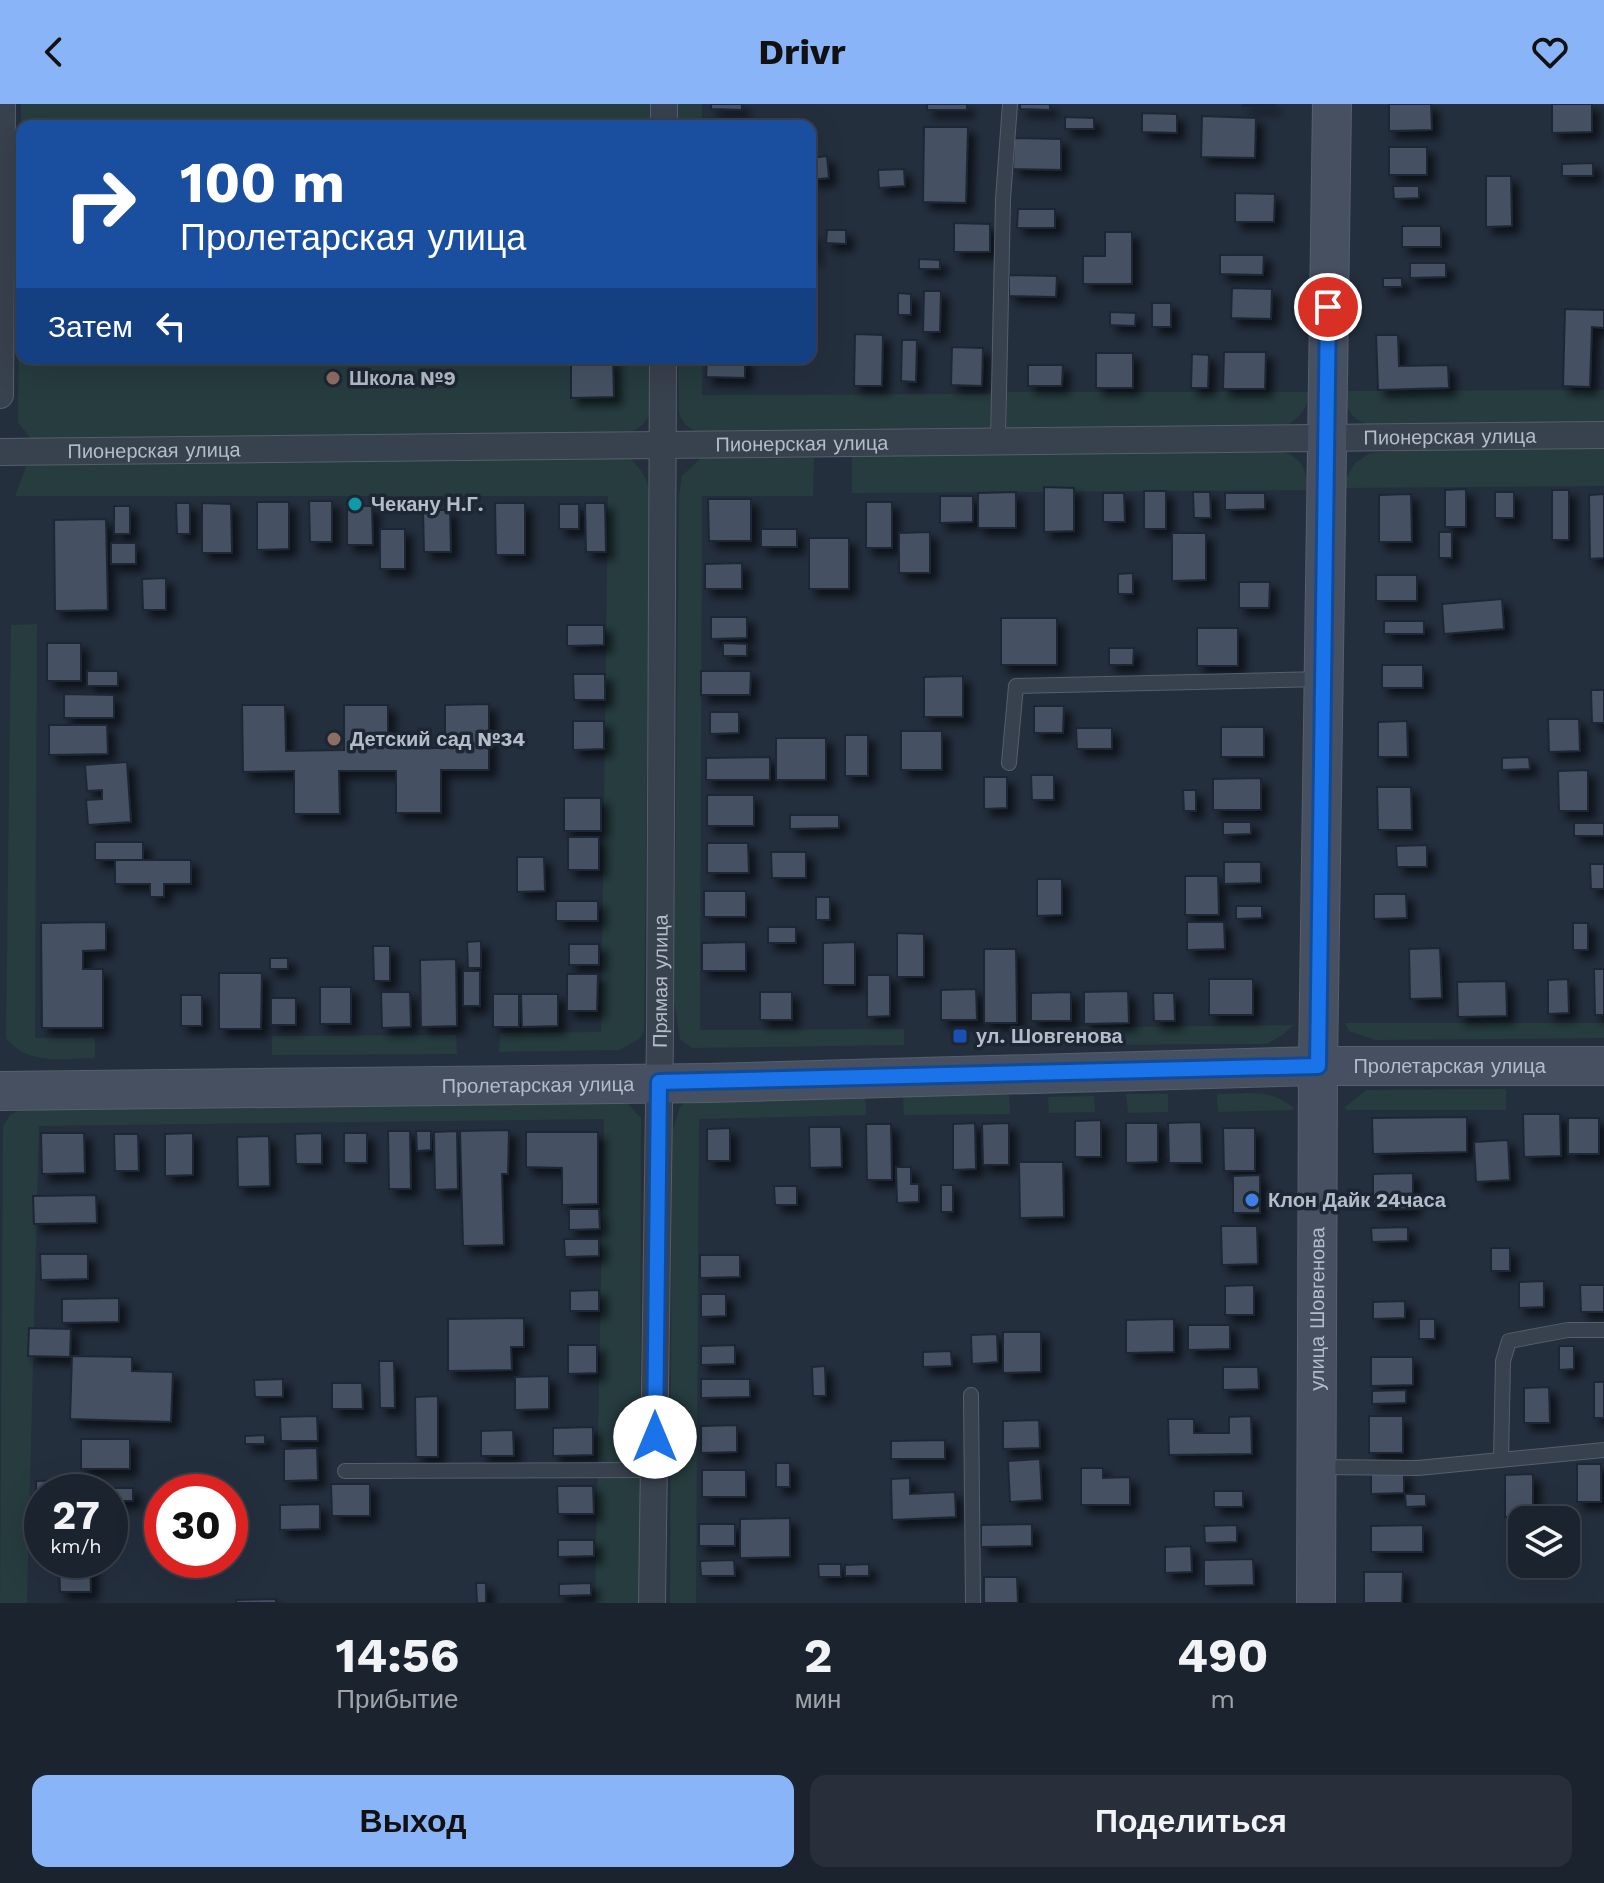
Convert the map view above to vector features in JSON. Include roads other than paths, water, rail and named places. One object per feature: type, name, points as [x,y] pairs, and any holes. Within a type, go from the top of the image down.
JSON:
[{"type":"main road","name":"улица Шовгенова","points":[[1316,1603],[1318,1066],[1332,104]]},
{"type":"main road","name":"Пролетарская улица","points":[[0,1091],[659,1082],[1318,1066],[1604,1066]]},
{"type":"street","points":[[0,395],[2,104]]},
{"type":"street","name":"Прямая улица","points":[[652,1603],[663,364]]},
{"type":"street","name":"Пионерская улица","points":[[0,452],[1604,435]]},
{"type":"lane","points":[[998,440],[1002,214],[1010,104]]},
{"type":"lane","points":[[1009,763],[1016,686],[1323,679]]},
{"type":"lane","points":[[1501,1460],[1503,1361],[1509,1341],[1568,1330],[1604,1330]]},
{"type":"lane","points":[[971,1395],[973,1603]]},
{"type":"lane","points":[[1317,1467],[1418,1468],[1604,1450]]},
{"type":"lane","points":[[345,1471],[654,1470]]},
{"type":"place","name":"Школа №9","points":[[333,378]]},
{"type":"place","name":"Чекану Н.Г.","points":[[355,504]]},
{"type":"place","name":"Детский сад №34","points":[[334,739]]},
{"type":"place","name":"ул. Шовгенова","points":[[960,1036]]},
{"type":"place","name":"Клон Дайк 24часа","points":[[1252,1200]]}]
